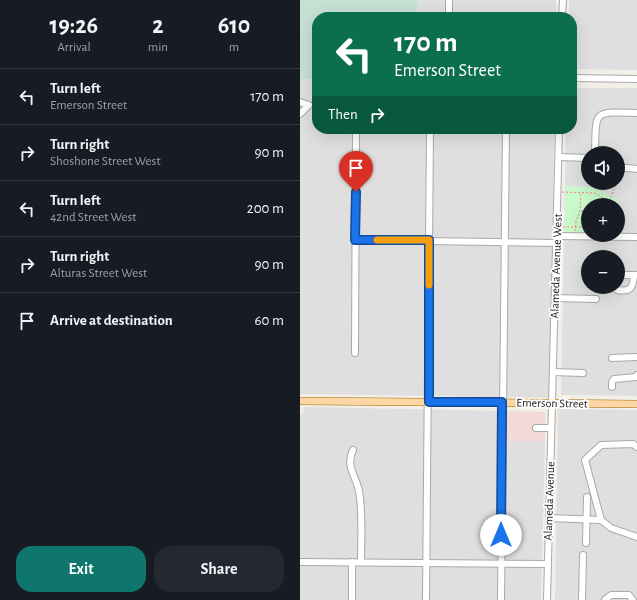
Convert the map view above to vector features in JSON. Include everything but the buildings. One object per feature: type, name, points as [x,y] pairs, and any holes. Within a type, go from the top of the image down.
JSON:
[{"type":"main road","name":"Emerson Street","points":[[300,401],[637,404]]},
{"type":"street","points":[[448,12],[449,0]]},
{"type":"street","points":[[562,12],[563,0]]},
{"type":"street","points":[[577,78],[637,79]]},
{"type":"street","points":[[300,102],[309,106],[300,114]]},
{"type":"street","points":[[595,146],[596,121],[603,113],[637,113]]},
{"type":"street","points":[[355,353],[356,134]]},
{"type":"street","points":[[426,600],[429,402],[430,134]]},
{"type":"street","points":[[501,600],[506,134]]},
{"type":"street","name":"Alameda Avenue West","points":[[552,403],[559,134]]},
{"type":"street","points":[[559,157],[581,158]]},
{"type":"street","points":[[625,168],[637,169]]},
{"type":"street","points":[[355,240],[504,241],[556,240],[575,236],[637,237]]},
{"type":"street","points":[[625,277],[636,276],[631,290],[625,292]]},
{"type":"street","points":[[555,298],[596,299]]},
{"type":"street","points":[[612,358],[637,357]]},
{"type":"street","points":[[553,372],[583,373]]},
{"type":"street","points":[[612,387],[614,379],[636,377],[637,375]]},
{"type":"street","name":"Alameda Avenue","points":[[547,600],[552,403]]},
{"type":"street","points":[[536,428],[551,428]]},
{"type":"street","points":[[637,447],[633,444],[601,445],[585,460],[601,520],[611,528],[637,537]]},
{"type":"street","points":[[353,450],[350,465],[359,488],[361,507],[360,562]]},
{"type":"street","points":[[586,544],[587,497]]},
{"type":"street","points":[[549,518],[601,520]]},
{"type":"street","points":[[582,600],[583,555]]},
{"type":"street","points":[[300,562],[547,564]]},
{"type":"street","points":[[352,562],[352,600]]},
{"type":"street","points":[[605,600],[611,595],[629,595],[633,600]]},
{"type":"path","points":[[558,191],[594,193],[602,198]]},
{"type":"path","points":[[575,236],[580,211],[581,192]]},
{"type":"path","points":[[557,227],[581,227]]},
{"type":"shaded area","points":[[418,0],[556,0],[556,12],[417,12]]},
{"type":"shaded area","points":[[569,0],[637,0],[637,70],[577,69],[577,12],[569,12]]},
{"type":"shaded area","points":[[300,79],[312,79],[312,134],[554,134],[550,398],[300,394]]},
{"type":"shaded area","points":[[577,88],[637,88],[637,396],[561,395],[566,134],[577,134]]},
{"type":"shaded area","points":[[304,407],[507,411],[506,441],[545,441],[541,600],[300,600],[300,414],[303,414]]},
{"type":"shaded area","points":[[558,409],[637,410],[637,600],[555,600]]},
{"type":"shaded area","points":[[507,411],[545,412],[545,441],[506,441]]},
{"type":"green space","points":[[300,0],[418,0],[417,12],[312,12],[312,79],[300,79]]},
{"type":"green space","points":[[566,186],[581,187],[581,190],[597,190],[616,198],[581,198],[581,234],[564,234]]},
{"type":"slow traffic","points":[[377,240],[429,240],[429,285]]},
{"type":"route","points":[[356,192],[355,240],[429,240],[429,402],[502,402],[501,535]]}]
